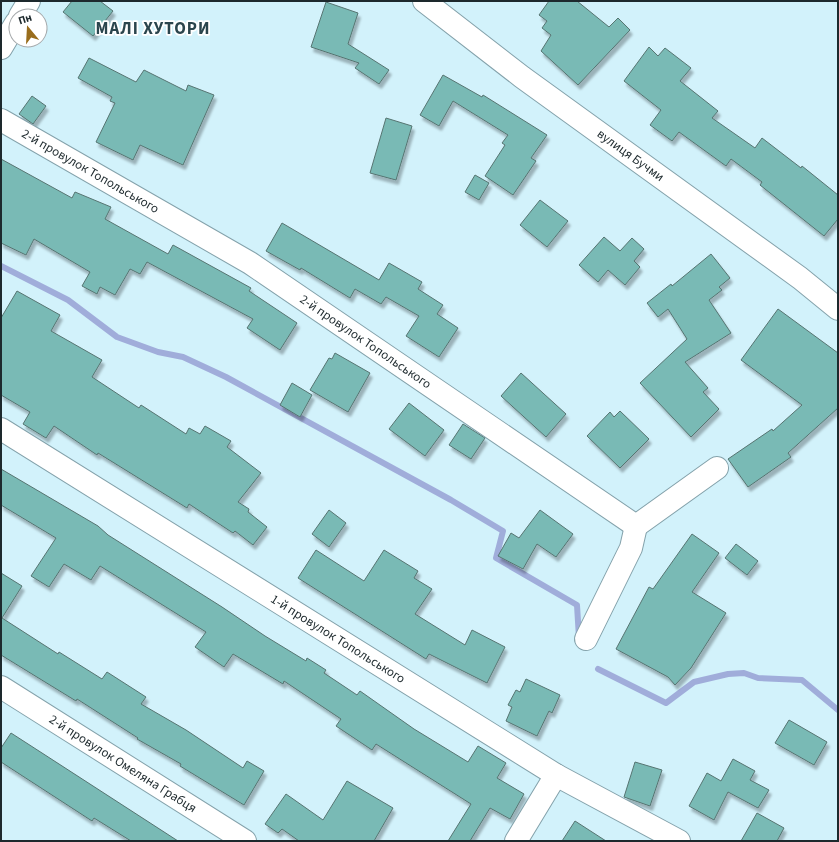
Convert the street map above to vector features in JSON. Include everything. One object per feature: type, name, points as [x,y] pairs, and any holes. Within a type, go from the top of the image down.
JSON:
[{"type":"street","name":"вулиця Бучми","points":[[424,1],[522,77],[800,278],[838,309]]},
{"type":"street","points":[[1,48],[8,36]]},
{"type":"street","name":"2-й провулок Топольського","points":[[1,120],[250,263],[636,526]]},
{"type":"street","name":"1-й провулок Топольського","points":[[1,428],[556,774],[679,841]]},
{"type":"street","points":[[586,639],[632,548],[636,526],[718,468]]},
{"type":"street","name":"2-й провулок Омеляна Грабця","points":[[1,687],[245,841]]},
{"type":"street","points":[[516,841],[556,774]]},
{"type":"building","points":[[72,1],[100,1],[113,11],[93,36],[63,12]]},
{"type":"building","points":[[549,1],[577,1],[609,27],[618,18],[630,30],[578,85],[541,51],[551,35],[542,28],[547,21],[539,15]]},
{"type":"building","points":[[326,2],[358,13],[348,44],[389,70],[379,84],[355,68],[359,63],[311,47]]},
{"type":"building","points":[[649,47],[658,56],[665,48],[691,68],[680,81],[718,111],[712,118],[755,148],[762,138],[801,168],[802,166],[838,195],[838,219],[824,236],[760,185],[762,182],[731,159],[726,166],[679,132],[672,141],[650,125],[661,110],[624,81]]},
{"type":"building","points":[[89,58],[136,82],[144,70],[186,91],[188,85],[214,95],[183,165],[140,145],[133,160],[96,142],[115,103],[110,101],[112,97],[78,78]]},
{"type":"building","points":[[443,75],[482,97],[483,95],[547,135],[531,158],[536,161],[513,195],[485,176],[505,145],[502,143],[508,135],[453,101],[439,126],[420,115]]},
{"type":"building","points":[[32,96],[46,106],[33,124],[19,114]]},
{"type":"building","points":[[386,118],[412,126],[396,180],[370,173]]},
{"type":"building","points":[[1,159],[72,198],[75,192],[111,207],[105,219],[168,254],[173,245],[251,288],[249,291],[297,323],[280,350],[247,328],[253,319],[147,262],[140,274],[130,269],[115,295],[100,287],[97,294],[82,286],[90,272],[34,239],[26,255],[1,243]]},
{"type":"building","points":[[475,175],[489,183],[479,200],[465,192]]},
{"type":"building","points":[[540,200],[568,221],[547,247],[520,225]]},
{"type":"building","points":[[282,223],[379,280],[389,263],[422,282],[418,289],[443,305],[437,314],[458,328],[439,357],[406,336],[419,316],[386,297],[381,304],[355,289],[350,298],[301,268],[300,270],[266,251]]},
{"type":"building","points":[[604,237],[620,251],[632,238],[644,249],[634,261],[640,267],[625,285],[608,270],[598,282],[579,265]]},
{"type":"building","points":[[711,254],[730,278],[719,287],[722,290],[709,300],[731,333],[685,362],[708,388],[703,392],[719,409],[691,437],[640,383],[687,339],[668,309],[658,317],[647,303],[671,284],[672,286]]},
{"type":"building","points":[[17,291],[60,315],[51,331],[102,360],[92,377],[139,408],[141,405],[186,434],[189,428],[200,434],[205,426],[231,441],[227,447],[261,473],[238,502],[249,509],[248,512],[267,527],[253,545],[235,531],[233,533],[189,504],[187,508],[98,453],[97,455],[54,426],[46,438],[23,424],[30,412],[1,395],[1,318]]},
{"type":"building","points":[[778,309],[838,353],[838,408],[788,453],[791,457],[748,487],[728,459],[772,429],[773,431],[802,405],[741,360]]},
{"type":"building","points":[[335,353],[370,373],[348,412],[310,390],[329,358],[332,359]]},
{"type":"building","points":[[521,373],[566,414],[546,437],[501,396]]},
{"type":"building","points":[[292,383],[312,395],[300,417],[280,405]]},
{"type":"building","points":[[409,403],[444,430],[425,456],[389,429]]},
{"type":"building","points":[[620,411],[649,439],[620,468],[587,436],[610,412],[614,417]]},
{"type":"building","points":[[463,424],[485,438],[471,459],[449,445]]},
{"type":"building","points":[[1,469],[98,526],[108,535],[265,636],[306,661],[307,658],[326,670],[324,673],[357,695],[360,691],[414,729],[468,762],[478,746],[506,763],[497,778],[524,794],[510,819],[490,808],[470,841],[448,841],[471,804],[376,744],[372,750],[336,726],[341,719],[284,681],[283,684],[233,654],[224,667],[195,647],[206,632],[100,566],[91,580],[64,564],[49,587],[31,576],[56,538],[1,505]]},
{"type":"building","points":[[329,510],[346,523],[329,547],[312,534]]},
{"type":"building","points":[[540,510],[573,534],[556,557],[537,544],[523,569],[498,556],[511,533],[519,538]]},
{"type":"building","points":[[692,534],[719,553],[692,592],[726,613],[691,668],[675,685],[668,677],[616,649],[649,587],[653,589]]},
{"type":"building","points":[[736,544],[758,561],[747,575],[725,558]]},
{"type":"building","points":[[316,550],[364,581],[384,550],[418,571],[414,578],[432,589],[415,614],[465,645],[472,630],[505,647],[487,683],[429,654],[426,659],[298,578]]},
{"type":"building","points":[[1,573],[22,586],[2,618],[58,654],[59,652],[102,679],[107,672],[146,697],[141,704],[186,730],[243,768],[247,761],[264,771],[244,805],[180,766],[181,764],[137,739],[138,738],[77,699],[76,701],[1,655]]},
{"type":"building","points":[[526,679],[560,695],[552,713],[549,711],[537,736],[506,721],[512,707],[508,705],[516,690],[520,692]]},
{"type":"building","points":[[789,720],[827,742],[814,765],[775,743]]},
{"type":"building","points":[[11,733],[178,841],[131,841],[94,818],[92,821],[1,762],[1,748]]},
{"type":"building","points":[[733,759],[755,771],[750,780],[769,790],[758,808],[728,792],[714,820],[689,806],[707,773],[721,781]]},
{"type":"building","points":[[635,762],[662,770],[650,806],[624,797]]},
{"type":"building","points":[[347,781],[393,808],[374,841],[299,841],[282,829],[278,833],[265,824],[286,794],[323,820]]},
{"type":"building","points":[[757,813],[784,828],[777,841],[741,841]]},
{"type":"building","points":[[575,821],[606,841],[562,841]]},
{"type":"waterway","points":[[1,266],[68,300],[117,337],[158,352],[183,357],[226,377],[451,500],[503,531],[496,558],[577,605],[579,638]]},
{"type":"waterway","points":[[598,669],[666,703],[694,682],[728,674],[744,673],[758,678],[802,680],[838,710]]},
{"type":"district","name":"МАЛІ ХУТОРИ","points":[[153,29]]}]
